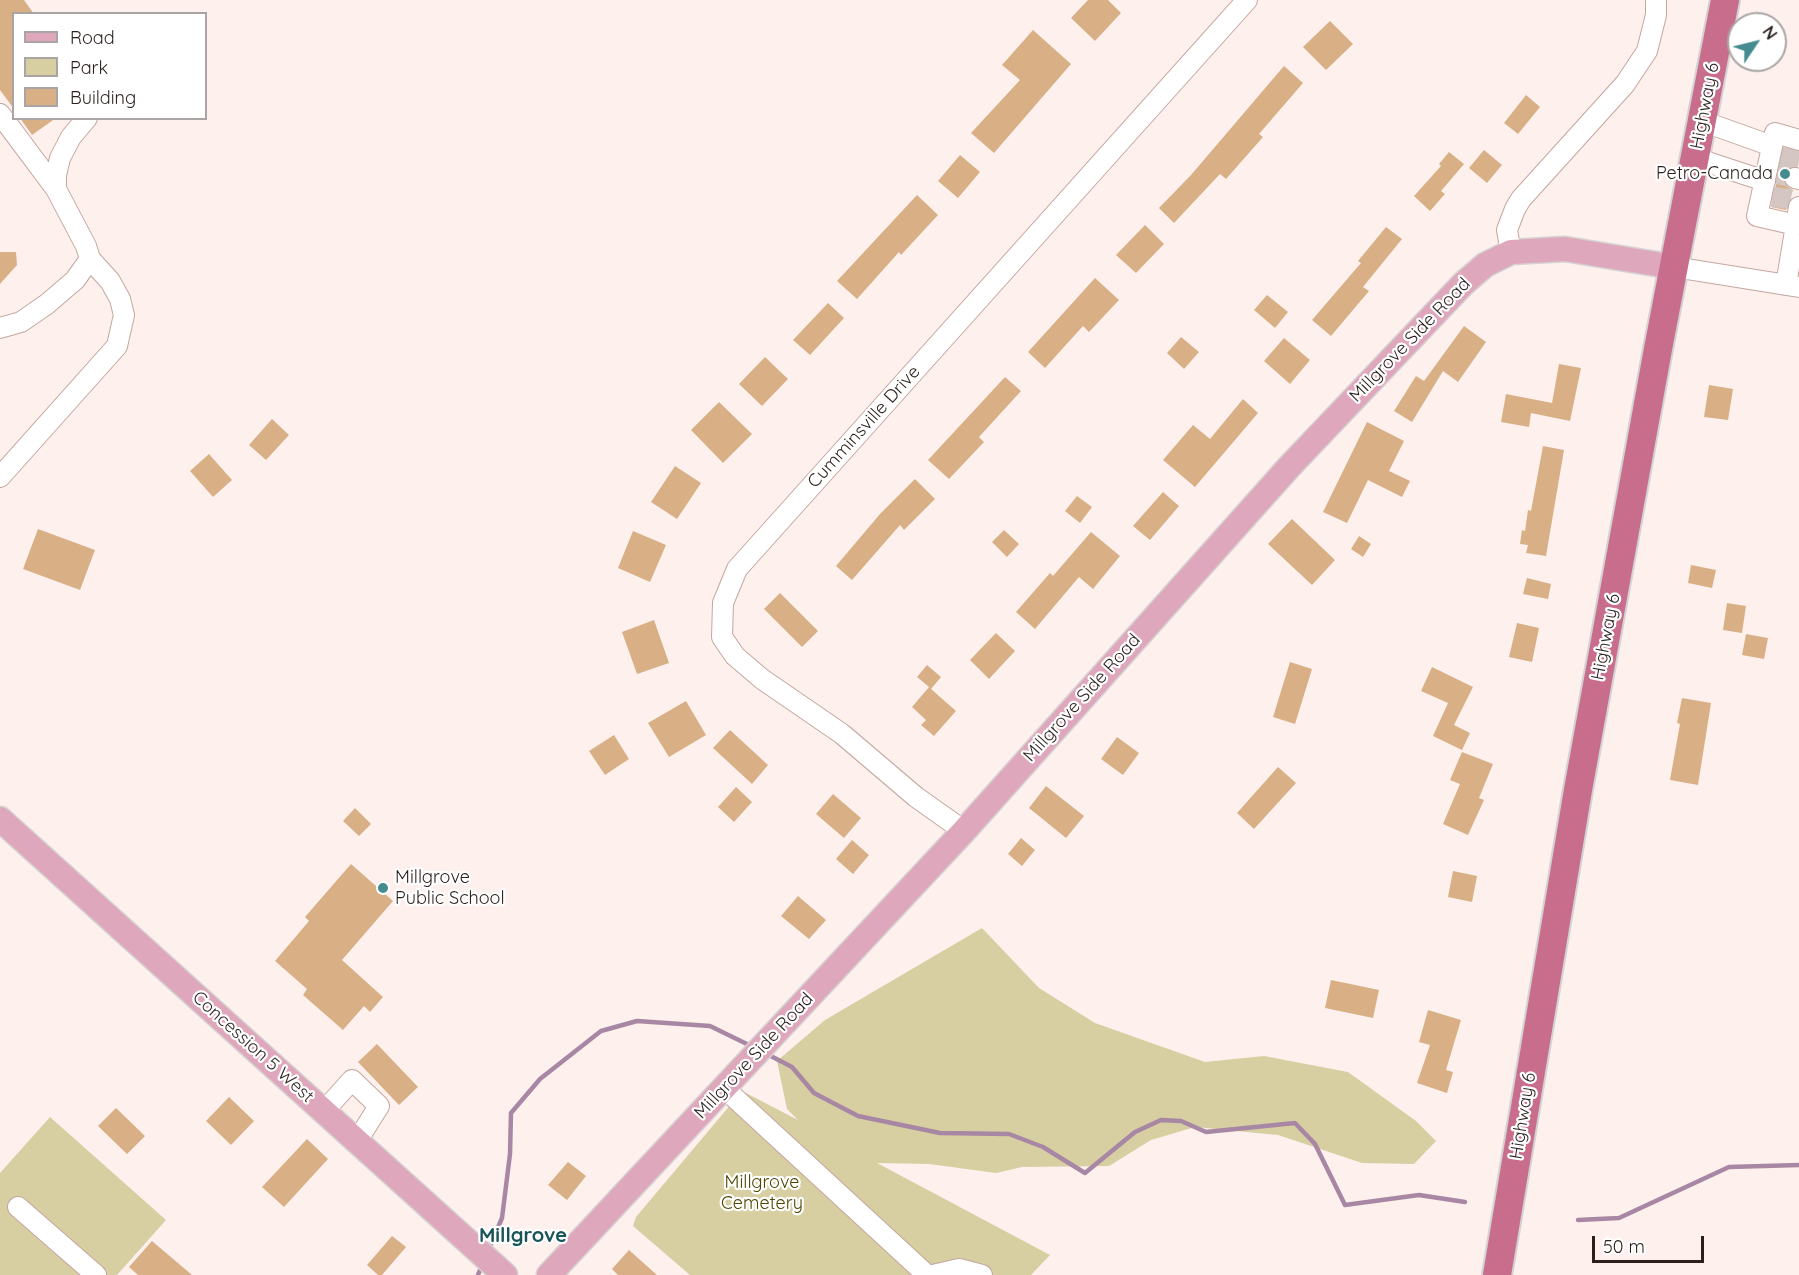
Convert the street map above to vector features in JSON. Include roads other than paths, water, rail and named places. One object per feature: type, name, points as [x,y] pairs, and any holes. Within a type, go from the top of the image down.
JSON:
[{"type":"highway","name":"Highway 6","points":[[1497,1275],[1578,790],[1725,0]]},
{"type":"main road","name":"Millgrove Side Road","points":[[549,1275],[964,831],[1289,467],[1463,284],[1485,265],[1511,252],[1565,249],[1674,267]]},
{"type":"main road","name":"Concession 5 West","points":[[0,819],[506,1275]]},
{"type":"street","name":"Cumminsville Drive","points":[[964,831],[916,797],[843,734],[762,679],[735,656],[722,637],[723,603],[737,569],[1247,0]]},
{"type":"street","points":[[1511,252],[1507,230],[1515,209],[1521,199],[1624,84],[1647,51],[1656,15],[1656,0]]},
{"type":"street","points":[[0,114],[57,189],[86,246],[90,259],[102,271],[120,299],[124,315],[117,346],[0,477]]},
{"type":"street","points":[[57,189],[56,175],[60,158],[71,137],[85,120]]},
{"type":"street","points":[[1702,122],[1782,183]]},
{"type":"street","points":[[1674,267],[1792,286],[1775,133],[1799,140]]},
{"type":"street","points":[[1695,158],[1782,183]]},
{"type":"street","points":[[0,328],[21,322],[47,304],[75,280],[90,259]]},
{"type":"street","points":[[324,1111],[352,1080],[379,1106],[357,1141]]},
{"type":"street","points":[[724,1088],[927,1275]]},
{"type":"street","points":[[18,1207],[96,1275]]},
{"type":"street","points":[[933,1275],[959,1269],[982,1275]]},
{"type":"waterway","points":[[491,1244],[502,1218],[510,1154],[511,1113],[540,1079],[601,1031],[637,1021],[710,1026],[753,1047]]},
{"type":"waterway","points":[[765,1053],[792,1067],[814,1093],[858,1116],[940,1133],[1009,1134],[1043,1147],[1085,1173],[1135,1132],[1161,1120],[1181,1121],[1206,1132],[1295,1123],[1315,1144],[1345,1205],[1419,1195],[1465,1202]]},
{"type":"waterway","points":[[1578,1220],[1619,1218],[1729,1167],[1799,1165]]},
{"type":"waterway","points":[[478,1275],[480,1270]]},
{"type":"tunnel","points":[[1780,157],[1799,160]]},
{"type":"tunnel","points":[[1777,174],[1795,178]]},
{"type":"tunnel","points":[[1772,197],[1791,199]]},
{"type":"place","name":"Petro-Canada","points":[[1785,174]]},
{"type":"place","name":"Millgrove Public School","points":[[383,888]]},
{"type":"district","name":"Millgrove","points":[[523,1236]]},
{"type":"park label","name":"Millgrove Cemetery","points":[[762,1193]]}]
